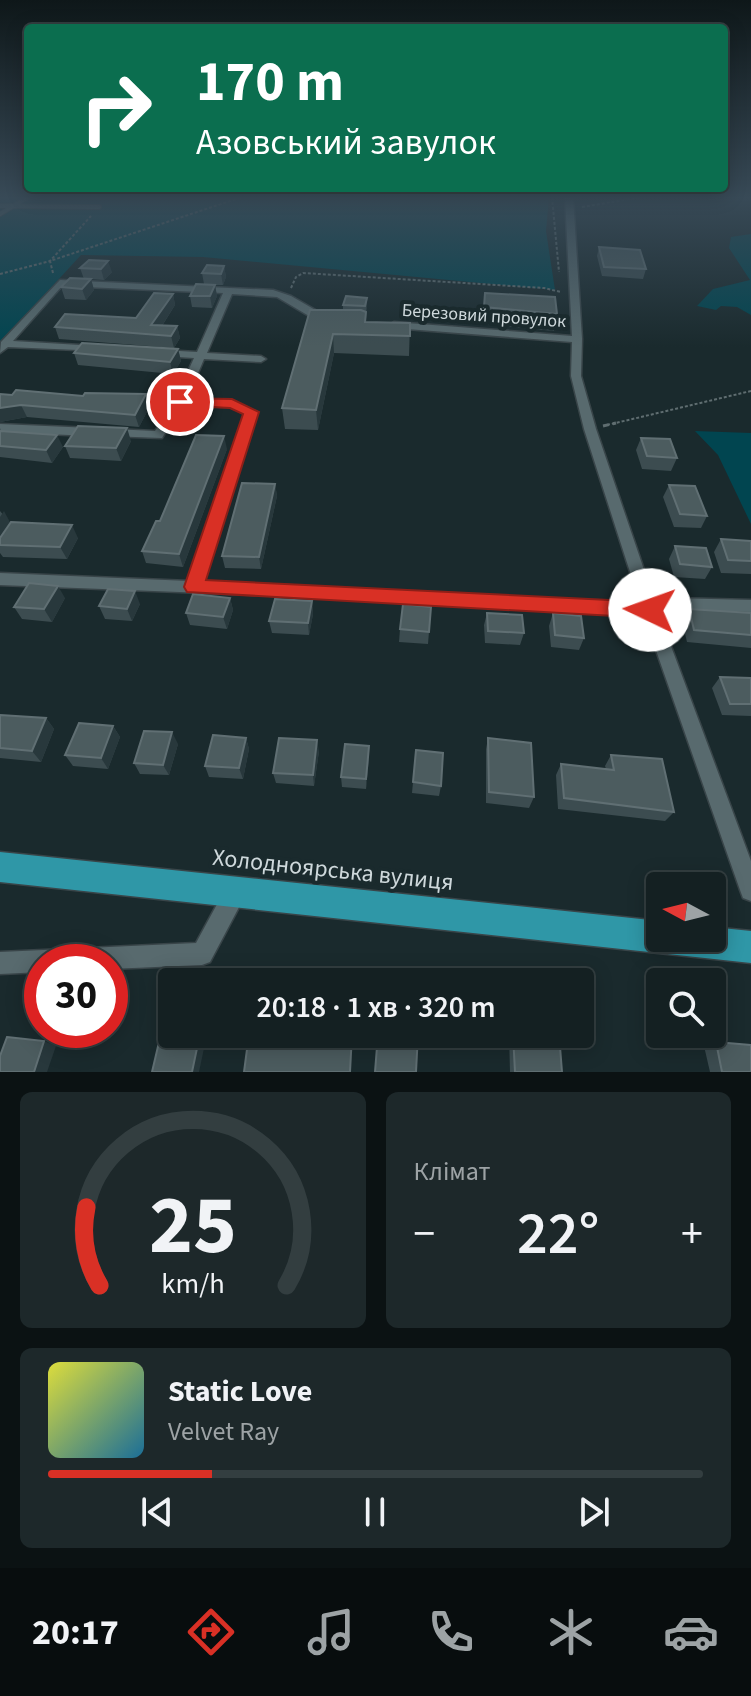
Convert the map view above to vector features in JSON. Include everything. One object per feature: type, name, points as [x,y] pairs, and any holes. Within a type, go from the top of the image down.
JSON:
[{"type":"main road","name":"Холодноярська вулиця","points":[[0,867],[646,935]]},
{"type":"main road","points":[[726,944],[751,947]]},
{"type":"street","points":[[572,247],[576,376],[590,429],[650,610],[751,890]]},
{"type":"street","points":[[2,347],[60,283],[273,293],[297,301],[317,318],[332,321]]},
{"type":"street","points":[[0,428],[158,435],[180,402],[198,355],[229,291]]},
{"type":"street","name":"Березовий провулок","points":[[375,325],[447,327],[577,339]]},
{"type":"street","points":[[2,347],[109,350]]},
{"type":"street","points":[[154,352],[261,359]]},
{"type":"street","points":[[180,402],[232,404],[251,412],[194,587]]},
{"type":"street","points":[[0,579],[650,610],[672,604],[751,606]]},
{"type":"street","points":[[0,963],[202,954],[236,891]]},
{"type":"path","points":[[50,261],[63,247]]},
{"type":"path","points":[[0,274],[92,247]]},
{"type":"path","points":[[557,247],[561,291],[566,309],[575,320]]},
{"type":"path","points":[[50,261],[52,272],[60,283]]},
{"type":"path","points":[[273,293],[293,287],[296,277],[303,273],[561,291]]},
{"type":"path","points":[[590,429],[751,391]]},
{"type":"shaded area","points":[[0,247],[548,247],[555,290],[203,257],[81,255],[0,343]]},
{"type":"shaded area","points":[[751,247],[751,315],[737,307],[721,306],[716,310],[697,306],[713,289],[750,280],[729,248]]},
{"type":"shaded area","points":[[695,431],[751,433],[751,524],[718,455]]},
{"type":"building","points":[[599,247],[640,250],[646,269],[604,267]]},
{"type":"building","points":[[89,260],[108,261],[101,269],[80,268]]},
{"type":"building","points":[[207,265],[224,266],[221,274],[202,273]]},
{"type":"building","points":[[70,278],[91,279],[82,289],[61,287]]},
{"type":"building","points":[[196,284],[215,285],[210,296],[190,296]]},
{"type":"building","points":[[154,293],[173,294],[151,325],[177,326],[171,336],[55,327],[65,314],[136,318]]},
{"type":"building","points":[[485,293],[555,297],[557,314],[484,307]]},
{"type":"building","points":[[346,296],[367,298],[365,306],[343,305]]},
{"type":"building","points":[[310,310],[361,310],[366,312],[365,322],[410,323],[410,336],[333,334],[316,410],[282,408]]},
{"type":"building","points":[[82,343],[178,349],[170,362],[74,353]]},
{"type":"building","points":[[16,390],[83,396],[85,393],[146,394],[135,415],[21,405],[0,408],[0,394],[12,395]]},
{"type":"building","points":[[78,426],[127,428],[116,448],[65,446]]},
{"type":"building","points":[[0,431],[57,435],[46,450],[0,446]]},
{"type":"building","points":[[196,435],[224,436],[179,554],[142,551],[156,521],[160,521]]},
{"type":"building","points":[[641,438],[670,439],[677,458],[647,456]]},
{"type":"building","points":[[242,483],[275,484],[259,557],[222,556]]},
{"type":"building","points":[[669,485],[695,486],[707,516],[680,514]]},
{"type":"building","points":[[11,522],[72,525],[60,547],[0,545],[0,538]]},
{"type":"building","points":[[721,539],[751,541],[751,561],[728,560]]},
{"type":"building","points":[[675,546],[706,548],[712,567],[680,564]]},
{"type":"building","points":[[29,583],[58,586],[44,609],[14,607]]},
{"type":"building","points":[[108,589],[135,591],[127,609],[99,606]]},
{"type":"building","points":[[193,594],[230,598],[223,617],[186,613]]},
{"type":"building","points":[[275,599],[312,601],[308,623],[269,621]]},
{"type":"building","points":[[403,604],[431,607],[429,632],[400,629]]},
{"type":"building","points":[[689,609],[751,613],[751,635],[694,630]]},
{"type":"building","points":[[487,613],[522,615],[524,633],[488,631]]},
{"type":"building","points":[[553,613],[581,616],[584,638],[555,635]]},
{"type":"building","points":[[720,677],[751,678],[751,704],[730,704]]},
{"type":"building","points":[[0,715],[46,718],[32,751],[0,748]]},
{"type":"building","points":[[79,723],[113,726],[101,758],[65,755]]},
{"type":"building","points":[[144,731],[172,732],[163,765],[134,763]]},
{"type":"building","points":[[213,735],[246,738],[239,768],[205,766]]},
{"type":"building","points":[[279,738],[317,740],[313,775],[273,773]]},
{"type":"building","points":[[488,738],[531,743],[534,797],[489,792]]},
{"type":"building","points":[[345,744],[369,746],[366,779],[341,777]]},
{"type":"building","points":[[416,750],[443,753],[441,786],[413,782]]},
{"type":"building","points":[[611,755],[662,759],[674,812],[564,798],[561,764],[614,770]]},
{"type":"building","points":[[7,1037],[24,1039],[24,1048],[42,1048],[34,1072],[0,1072],[0,1056]]},
{"type":"building","points":[[726,1043],[751,1045],[751,1072],[722,1072],[717,1048],[726,1048]]},
{"type":"building","points":[[158,1046],[197,1048],[192,1072],[152,1072]]},
{"type":"building","points":[[247,1048],[351,1048],[350,1072],[244,1072]]},
{"type":"building","points":[[377,1048],[417,1048],[416,1072],[375,1072]]},
{"type":"building","points":[[514,1048],[560,1048],[562,1072],[515,1072]]},
{"type":"route","points":[[180,402],[232,404],[251,412],[194,587],[650,610]]}]
